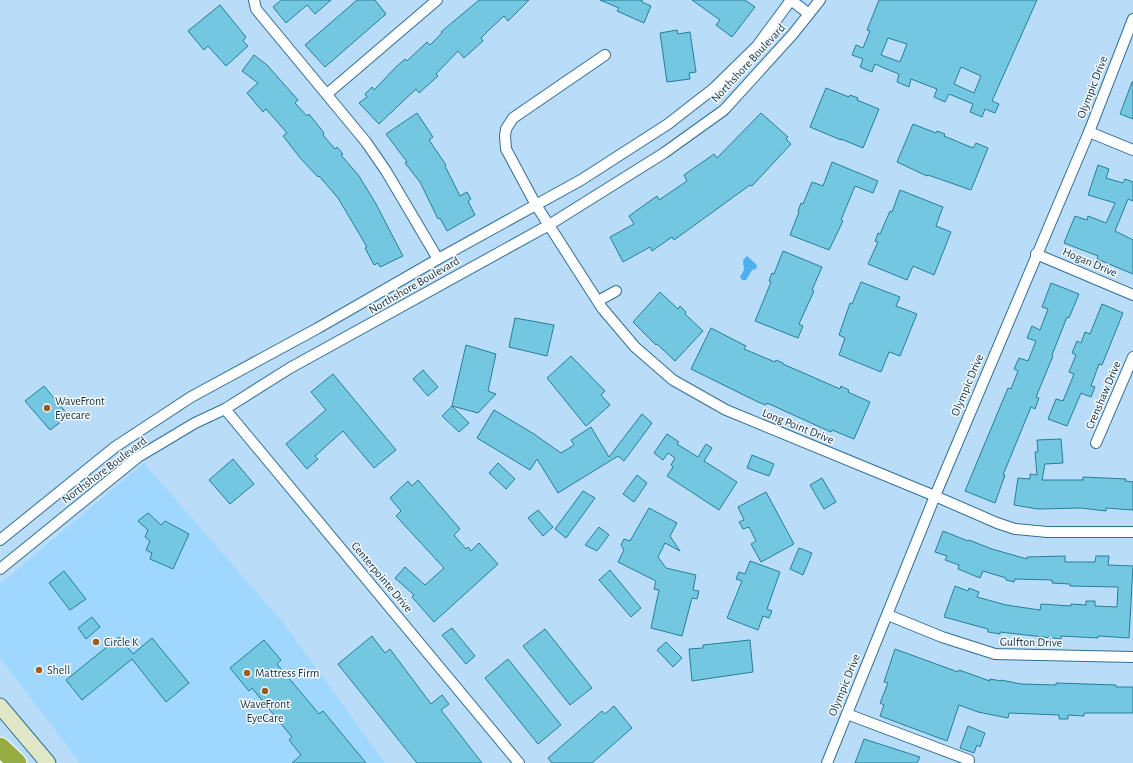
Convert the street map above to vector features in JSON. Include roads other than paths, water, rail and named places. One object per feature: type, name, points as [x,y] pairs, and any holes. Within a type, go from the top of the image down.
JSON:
[{"type":"highway","points":[[0,747],[16,763]]},
{"type":"main road","points":[[0,706],[48,763]]},
{"type":"street","points":[[254,0],[256,9],[327,94],[386,171],[438,259]]},
{"type":"street","points":[[327,94],[437,0]]},
{"type":"street","points":[[791,0],[809,14]]},
{"type":"street","name":"Northshore Boulevard","points":[[0,540],[115,447],[191,397],[318,328],[438,259],[581,180],[649,136],[713,89],[757,46],[791,0]]},
{"type":"street","name":"Northshore Boulevard","points":[[0,569],[138,457],[195,423],[225,409],[290,368],[549,225],[664,153],[724,110],[793,34],[820,0]]},
{"type":"street","name":"Olympic Drive","points":[[827,763],[935,496],[1036,254],[1089,132],[1133,19]]},
{"type":"street","name":"Long Point Drive","points":[[605,55],[513,118],[506,129],[506,149],[536,205],[598,301],[635,347],[673,380],[726,410],[935,496],[996,523],[1015,529],[1047,532],[1133,532]]},
{"type":"street","points":[[1089,132],[1133,150]]},
{"type":"street","name":"Hogan Drive","points":[[1036,254],[1133,295]]},
{"type":"street","points":[[598,301],[616,291]]},
{"type":"street","name":"Crenshaw Drive","points":[[1096,443],[1133,357]]},
{"type":"street","name":"Centerpointe Drive","points":[[225,409],[519,763]]},
{"type":"street","name":"Gulfton Drive","points":[[888,615],[942,637],[996,654],[1133,657]]},
{"type":"street","points":[[847,714],[969,760],[968,763]]},
{"type":"place","name":"WaveFront Eyecare","points":[[47,408]]},
{"type":"place","name":"Circle K","points":[[96,642]]},
{"type":"place","name":"Shell","points":[[39,670]]},
{"type":"place","name":"Mattress Firm","points":[[247,673]]},
{"type":"place","name":"WaveFront EyeCare","points":[[265,691]]}]
